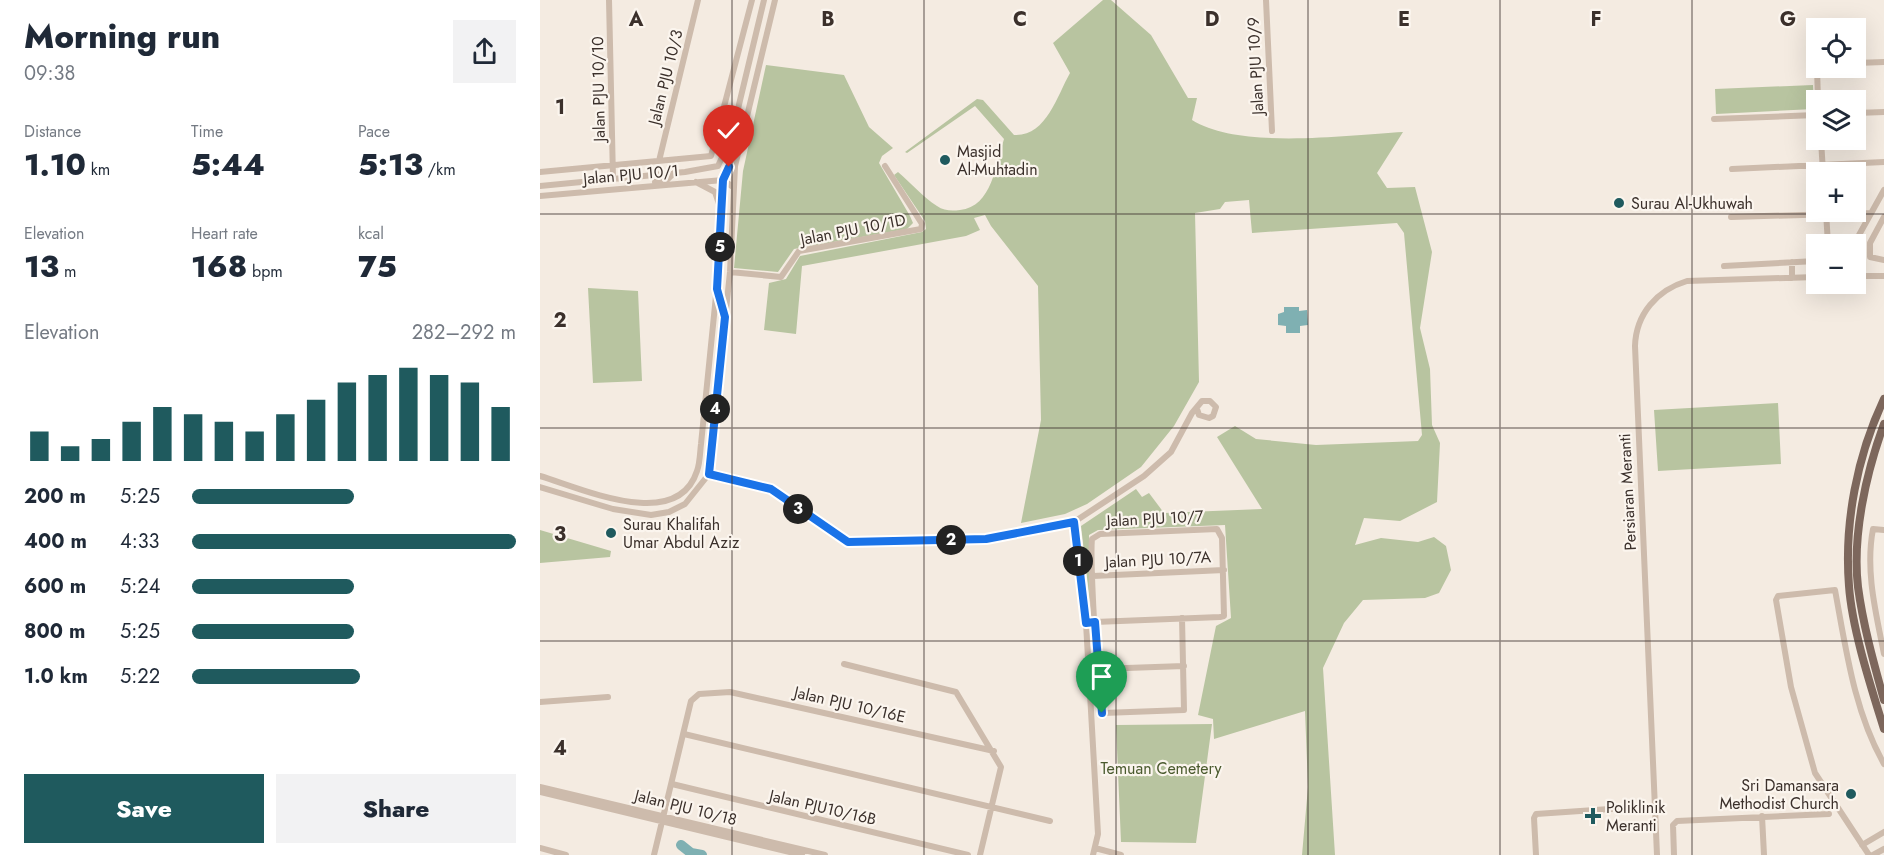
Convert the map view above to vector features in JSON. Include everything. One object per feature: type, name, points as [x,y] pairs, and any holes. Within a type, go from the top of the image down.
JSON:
[{"type":"main road","points":[[1884,399],[1864,449],[1858,471],[1850,538],[1849,588],[1867,672],[1884,729]]},
{"type":"main road","points":[[1884,424],[1868,474],[1857,565],[1858,588],[1884,700]]},
{"type":"street","name":"Jalan PJU 10/10","points":[[609,0],[613,178]]},
{"type":"street","name":"Jalan PJU 10/3","points":[[658,160],[698,0]]},
{"type":"street","points":[[540,172],[711,156],[752,0]]},
{"type":"street","name":"Jalan PJU 10/1","points":[[540,186],[685,172],[718,166],[731,138],[764,0]]},
{"type":"street","points":[[540,487],[613,509],[651,515],[669,512],[685,504],[709,474],[729,272],[733,187],[740,139],[775,0]]},
{"type":"street","name":"Jalan PJU 10/9","points":[[1266,0],[1272,131]]},
{"type":"street","points":[[1866,63],[1884,62]]},
{"type":"street","points":[[1866,113],[1884,112]]},
{"type":"street","points":[[1714,119],[1806,115]]},
{"type":"street","points":[[544,477],[614,498],[651,505],[677,498],[690,485],[697,472],[701,448],[717,289],[723,180],[740,139]]},
{"type":"street","points":[[1866,164],[1884,162]]},
{"type":"street","name":"Jalan PJU 10/1D","points":[[729,272],[781,277],[799,251],[921,229],[922,224],[885,166]]},
{"type":"street","points":[[1732,169],[1806,169]]},
{"type":"street","points":[[646,186],[668,179],[674,173]]},
{"type":"street","points":[[723,180],[733,187]]},
{"type":"street","name":"Jalan PJU 10/1","points":[[540,196],[723,180]]},
{"type":"street","points":[[695,182],[715,192],[722,216]]},
{"type":"street","points":[[1860,234],[1884,190]]},
{"type":"street","points":[[1731,217],[1806,213]]},
{"type":"street","points":[[1866,213],[1870,213]]},
{"type":"street","points":[[1884,217],[1869,247],[1870,257],[1884,260]]},
{"type":"street","points":[[1724,266],[1806,261]]},
{"type":"street","points":[[1792,262],[1792,278]]},
{"type":"street","points":[[1866,276],[1884,276]]},
{"type":"street","name":"Persiaran Meranti","points":[[1657,855],[1635,346],[1638,324],[1648,306],[1676,285],[1687,282],[1806,278]]},
{"type":"street","points":[[717,289],[725,317]]},
{"type":"street","points":[[709,474],[771,489],[848,542],[986,539],[1074,522],[1145,475],[1171,452],[1192,413],[1198,412]]},
{"type":"street","points":[[544,477],[574,497]]},
{"type":"street","points":[[1074,522],[1086,623],[1098,834],[1095,853],[1121,855]]},
{"type":"street","points":[[1884,530],[1875,527],[1870,551],[1871,589],[1884,654]]},
{"type":"street","name":"Jalan PJU 10/7","points":[[1093,576],[1091,543],[1094,537],[1217,529],[1222,537],[1224,570]]},
{"type":"street","points":[[1086,623],[1224,616],[1224,570]]},
{"type":"street","name":"Jalan PJU 10/7A","points":[[1093,576],[1224,570]]},
{"type":"street","points":[[1093,576],[1101,711],[1119,713],[1184,710],[1182,618]]},
{"type":"street","points":[[1849,588],[1780,596],[1776,600],[1791,687],[1815,773],[1871,855],[1884,849]]},
{"type":"street","points":[[1835,590],[1850,674],[1873,745],[1884,764]]},
{"type":"street","points":[[844,663],[956,692],[1001,767],[980,855]]},
{"type":"street","points":[[1098,669],[1184,666]]},
{"type":"street","name":"Jalan PJU 10/16E","points":[[684,734],[691,701],[699,694],[730,692],[994,752]]},
{"type":"street","points":[[540,702],[608,697]]},
{"type":"street","points":[[654,855],[684,734],[1050,821]]},
{"type":"street","name":"Jalan PJU10/16B","points":[[672,784],[968,855]]},
{"type":"street","name":"Jalan PJU 10/18","points":[[540,787],[801,855]]},
{"type":"street","name":"Jalan PJU 10/18","points":[[540,792],[825,855]]},
{"type":"street","points":[[1536,855],[1534,818],[1536,814],[1654,806]]},
{"type":"street","points":[[1674,855],[1673,825],[1676,821],[1829,814]]},
{"type":"street","points":[[1762,816],[1764,855]]},
{"type":"street","points":[[1862,845],[1884,832]]},
{"type":"street","points":[[540,848],[566,855]]},
{"type":"green space","points":[[1103,0],[1111,0],[1151,35],[1188,98],[1197,98],[1192,120],[1213,129],[1237,135],[1265,138],[1403,132],[1377,173],[1387,188],[1415,187],[1432,252],[1420,328],[1430,369],[1432,425],[1440,443],[1437,502],[1400,521],[1364,518],[1355,545],[1381,538],[1418,542],[1434,537],[1446,546],[1451,570],[1439,593],[1425,598],[1363,600],[1344,623],[1323,668],[1335,855],[1302,855],[1308,787],[1305,711],[1214,739],[1213,719],[1198,715],[1216,626],[1231,618],[1225,525],[1098,530],[1089,535],[1090,603],[1081,526],[1136,489],[1142,497],[1149,493],[1164,513],[1262,509],[1217,437],[1235,426],[1256,439],[1316,445],[1418,441],[1422,435],[1404,233],[1397,223],[1252,233],[1249,200],[1225,202],[1220,209],[1195,213],[1199,382],[1174,426],[1141,467],[1087,504],[1065,514],[1021,523],[1041,420],[1038,286],[985,215],[974,218],[980,230],[966,236],[802,266],[796,334],[764,330],[769,283],[786,279],[800,256],[922,232],[926,229],[925,221],[894,175],[898,172],[942,209],[960,210],[971,207],[979,201],[991,183],[1004,139],[975,106],[907,153],[905,152],[977,99],[983,100],[1014,135],[1025,134],[1034,129],[1049,113],[1070,73],[1053,43]]},
{"type":"green space","points":[[766,65],[844,75],[869,127],[893,148],[882,156],[879,163],[913,223],[907,229],[794,249],[778,272],[734,268],[743,171]]},
{"type":"green space","points":[[1813,85],[1813,90],[1806,90],[1806,109],[1716,114],[1715,89]]},
{"type":"green space","points":[[588,288],[638,291],[642,381],[593,383]]},
{"type":"green space","points":[[1778,403],[1781,464],[1658,471],[1654,410]]},
{"type":"green space","points":[[540,530],[611,551],[610,557],[540,563]]},
{"type":"green space","name":"Temuan Cemetery","points":[[1212,724],[1196,843],[1121,842],[1116,725]]},
{"type":"water","points":[[1284,307],[1299,307],[1299,311],[1307,310],[1308,325],[1300,326],[1300,333],[1286,333],[1286,326],[1278,325],[1278,314],[1284,312]]},
{"type":"waterway","points":[[681,845],[691,853],[702,855]]},
{"type":"place","name":"Masjid Al-Muhtadin","points":[[945,160]]},
{"type":"place","name":"Surau Al-Ukhuwah","points":[[1619,203]]},
{"type":"place","name":"Surau Khalifah Umar Abdul Aziz","points":[[611,533]]},
{"type":"place","name":"Sri Damansara Methodist Church","points":[[1851,794]]},
{"type":"place","name":"Poliklinik Meranti","points":[[1593,816]]},
{"type":"route","points":[[729,167],[723,180],[717,289],[725,317],[709,474],[771,489],[848,542],[986,539],[1074,522],[1086,623],[1095,622],[1102,713]]}]
